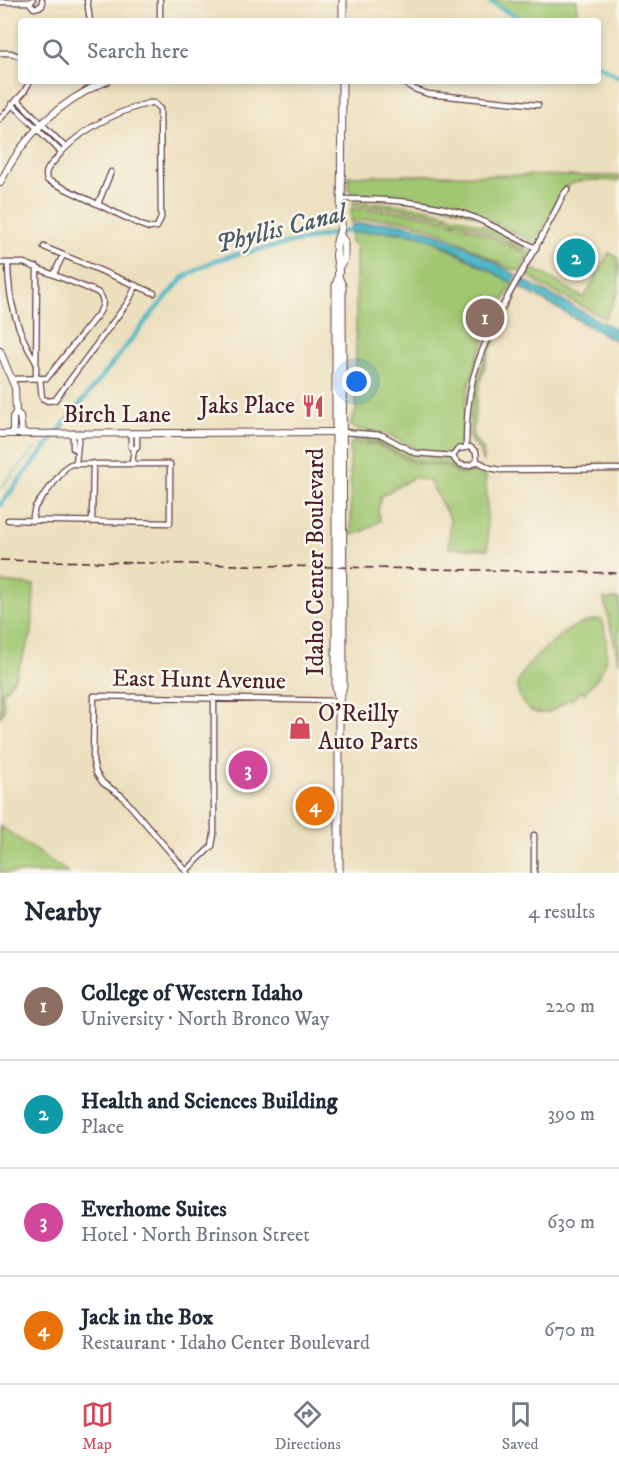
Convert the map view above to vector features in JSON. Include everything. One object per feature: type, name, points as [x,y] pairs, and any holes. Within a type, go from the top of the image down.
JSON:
[{"type":"main road","points":[[342,0],[343,18]]},
{"type":"main road","name":"Idaho Center Boulevard","points":[[339,873],[339,701],[343,686],[344,610],[339,432],[342,285],[339,279],[340,265],[337,261],[337,240],[340,232],[342,84]]},
{"type":"street","points":[[0,2],[31,1],[34,8],[38,9],[42,6],[42,0]]},
{"type":"street","points":[[87,0],[90,18]]},
{"type":"street","points":[[160,0],[160,18]]},
{"type":"street","points":[[0,53],[18,56]]},
{"type":"street","points":[[0,119],[29,84]]},
{"type":"street","points":[[0,183],[22,145],[39,126],[72,99],[101,84]]},
{"type":"street","points":[[406,84],[428,94],[538,105]]},
{"type":"street","points":[[17,99],[39,126]]},
{"type":"street","points":[[12,104],[63,149]]},
{"type":"street","points":[[154,104],[160,109],[160,222],[157,226],[149,228],[47,180],[45,174],[47,169],[63,149],[100,122],[129,108],[154,104]]},
{"type":"street","points":[[98,204],[111,172]]},
{"type":"street","points":[[466,447],[473,379],[486,342],[568,189]]},
{"type":"street","points":[[341,199],[396,200],[450,210],[494,226],[536,248]]},
{"type":"street","points":[[44,247],[154,293]]},
{"type":"street","points":[[54,274],[63,255]]},
{"type":"street","points":[[0,262],[24,262],[102,296],[103,306],[47,378],[12,380]]},
{"type":"street","points":[[8,263],[12,306],[19,331],[36,362]]},
{"type":"street","points":[[37,267],[36,362],[42,398],[48,401],[55,400],[128,302],[136,286]]},
{"type":"street","points":[[0,351],[15,388],[16,413],[13,417],[13,434]]},
{"type":"street","points":[[16,413],[20,416],[22,434]]},
{"type":"street","points":[[339,432],[382,435],[415,453],[453,456]]},
{"type":"street","name":"Birch Lane","points":[[0,434],[339,432]]},
{"type":"street","points":[[73,433],[78,448],[76,463]]},
{"type":"street","points":[[132,463],[134,449],[137,447],[134,433]]},
{"type":"street","points":[[453,456],[458,449],[466,447],[476,452],[477,461]]},
{"type":"street","points":[[453,456],[455,461],[461,465],[470,465],[477,461]]},
{"type":"street","points":[[477,461],[500,470],[619,469]]},
{"type":"street","points":[[8,520],[32,521],[170,523],[170,464],[76,463],[66,467],[36,507],[32,521]]},
{"type":"street","points":[[92,522],[93,463]]},
{"type":"street","name":"East Hunt Avenue","points":[[187,872],[122,796],[103,783],[96,773],[93,760],[94,696],[339,701]]},
{"type":"street","points":[[187,872],[212,846],[214,834],[214,699]]},
{"type":"street","points":[[534,835],[534,873]]},
{"type":"green space","points":[[489,0],[577,0],[577,18],[520,18]]},
{"type":"green space","points":[[349,176],[619,176],[619,181],[582,181],[563,190],[536,241],[533,242],[464,211],[396,197],[356,196],[348,189]]},
{"type":"green space","points":[[353,203],[423,208],[463,218],[523,245],[521,249],[479,229],[440,216],[399,209],[353,206]]},
{"type":"green space","points":[[351,209],[419,214],[479,231],[522,252],[525,246],[529,253],[520,271],[511,269],[452,238],[421,225],[384,219],[351,222]]},
{"type":"green space","points":[[377,231],[413,234],[428,238],[513,283],[487,336],[471,377],[462,442],[447,453],[422,451],[384,433],[356,429],[350,424],[356,411],[356,246],[351,242],[351,233]]},
{"type":"green space","points":[[609,253],[619,258],[619,291],[605,318],[543,286],[526,274],[535,269],[584,298]]},
{"type":"green space","points":[[515,291],[510,312],[495,339],[478,390],[473,437],[483,450],[483,462],[479,450],[469,437],[473,398],[490,343]]},
{"type":"green space","points":[[354,436],[380,439],[421,457],[449,459],[459,468],[480,467],[472,472],[458,472],[447,464],[413,460],[378,443],[354,440]]},
{"type":"green space","points":[[350,444],[376,444],[412,462],[446,466],[459,474],[477,473],[486,477],[488,549],[449,548],[450,519],[429,481],[414,477],[381,496],[378,511],[380,521],[362,532],[351,535]]},
{"type":"green space","points":[[0,582],[34,585],[32,633],[14,679],[3,693],[4,710],[0,718]]},
{"type":"green space","points":[[604,599],[619,599],[619,663]]},
{"type":"green space","points":[[599,619],[603,622],[607,653],[603,669],[592,684],[584,693],[582,691],[549,712],[538,713],[527,708],[520,698],[518,685],[527,666],[568,630]]},
{"type":"green space","points":[[0,826],[69,873],[0,873]]},
{"type":"water","points":[[387,222],[421,228],[455,241],[517,276],[513,283],[450,248],[424,237],[382,231],[351,233],[351,225]]},
{"type":"water","points":[[523,280],[619,331],[619,343],[519,287]]},
{"type":"waterway","points":[[487,0],[518,18]]},
{"type":"waterway","points":[[601,67],[619,77]]},
{"type":"waterway","name":"Phyllis Canal","points":[[0,505],[154,311],[184,277],[213,261],[230,256],[355,229]]},
{"type":"waterway","points":[[0,489],[35,448]]},
{"type":"railway","points":[[0,560],[619,573]]},
{"type":"place","name":"Health and Sciences Building","points":[[576,258]]},
{"type":"place","name":"College of Western Idaho","points":[[485,318]]},
{"type":"place","name":"Jaks Place","points":[[313,406]]},
{"type":"place","name":"O'Reilly Auto Parts","points":[[300,728]]},
{"type":"place","name":"Everhome Suites","points":[[248,770]]},
{"type":"place","name":"Jack in the Box","points":[[315,806]]}]
